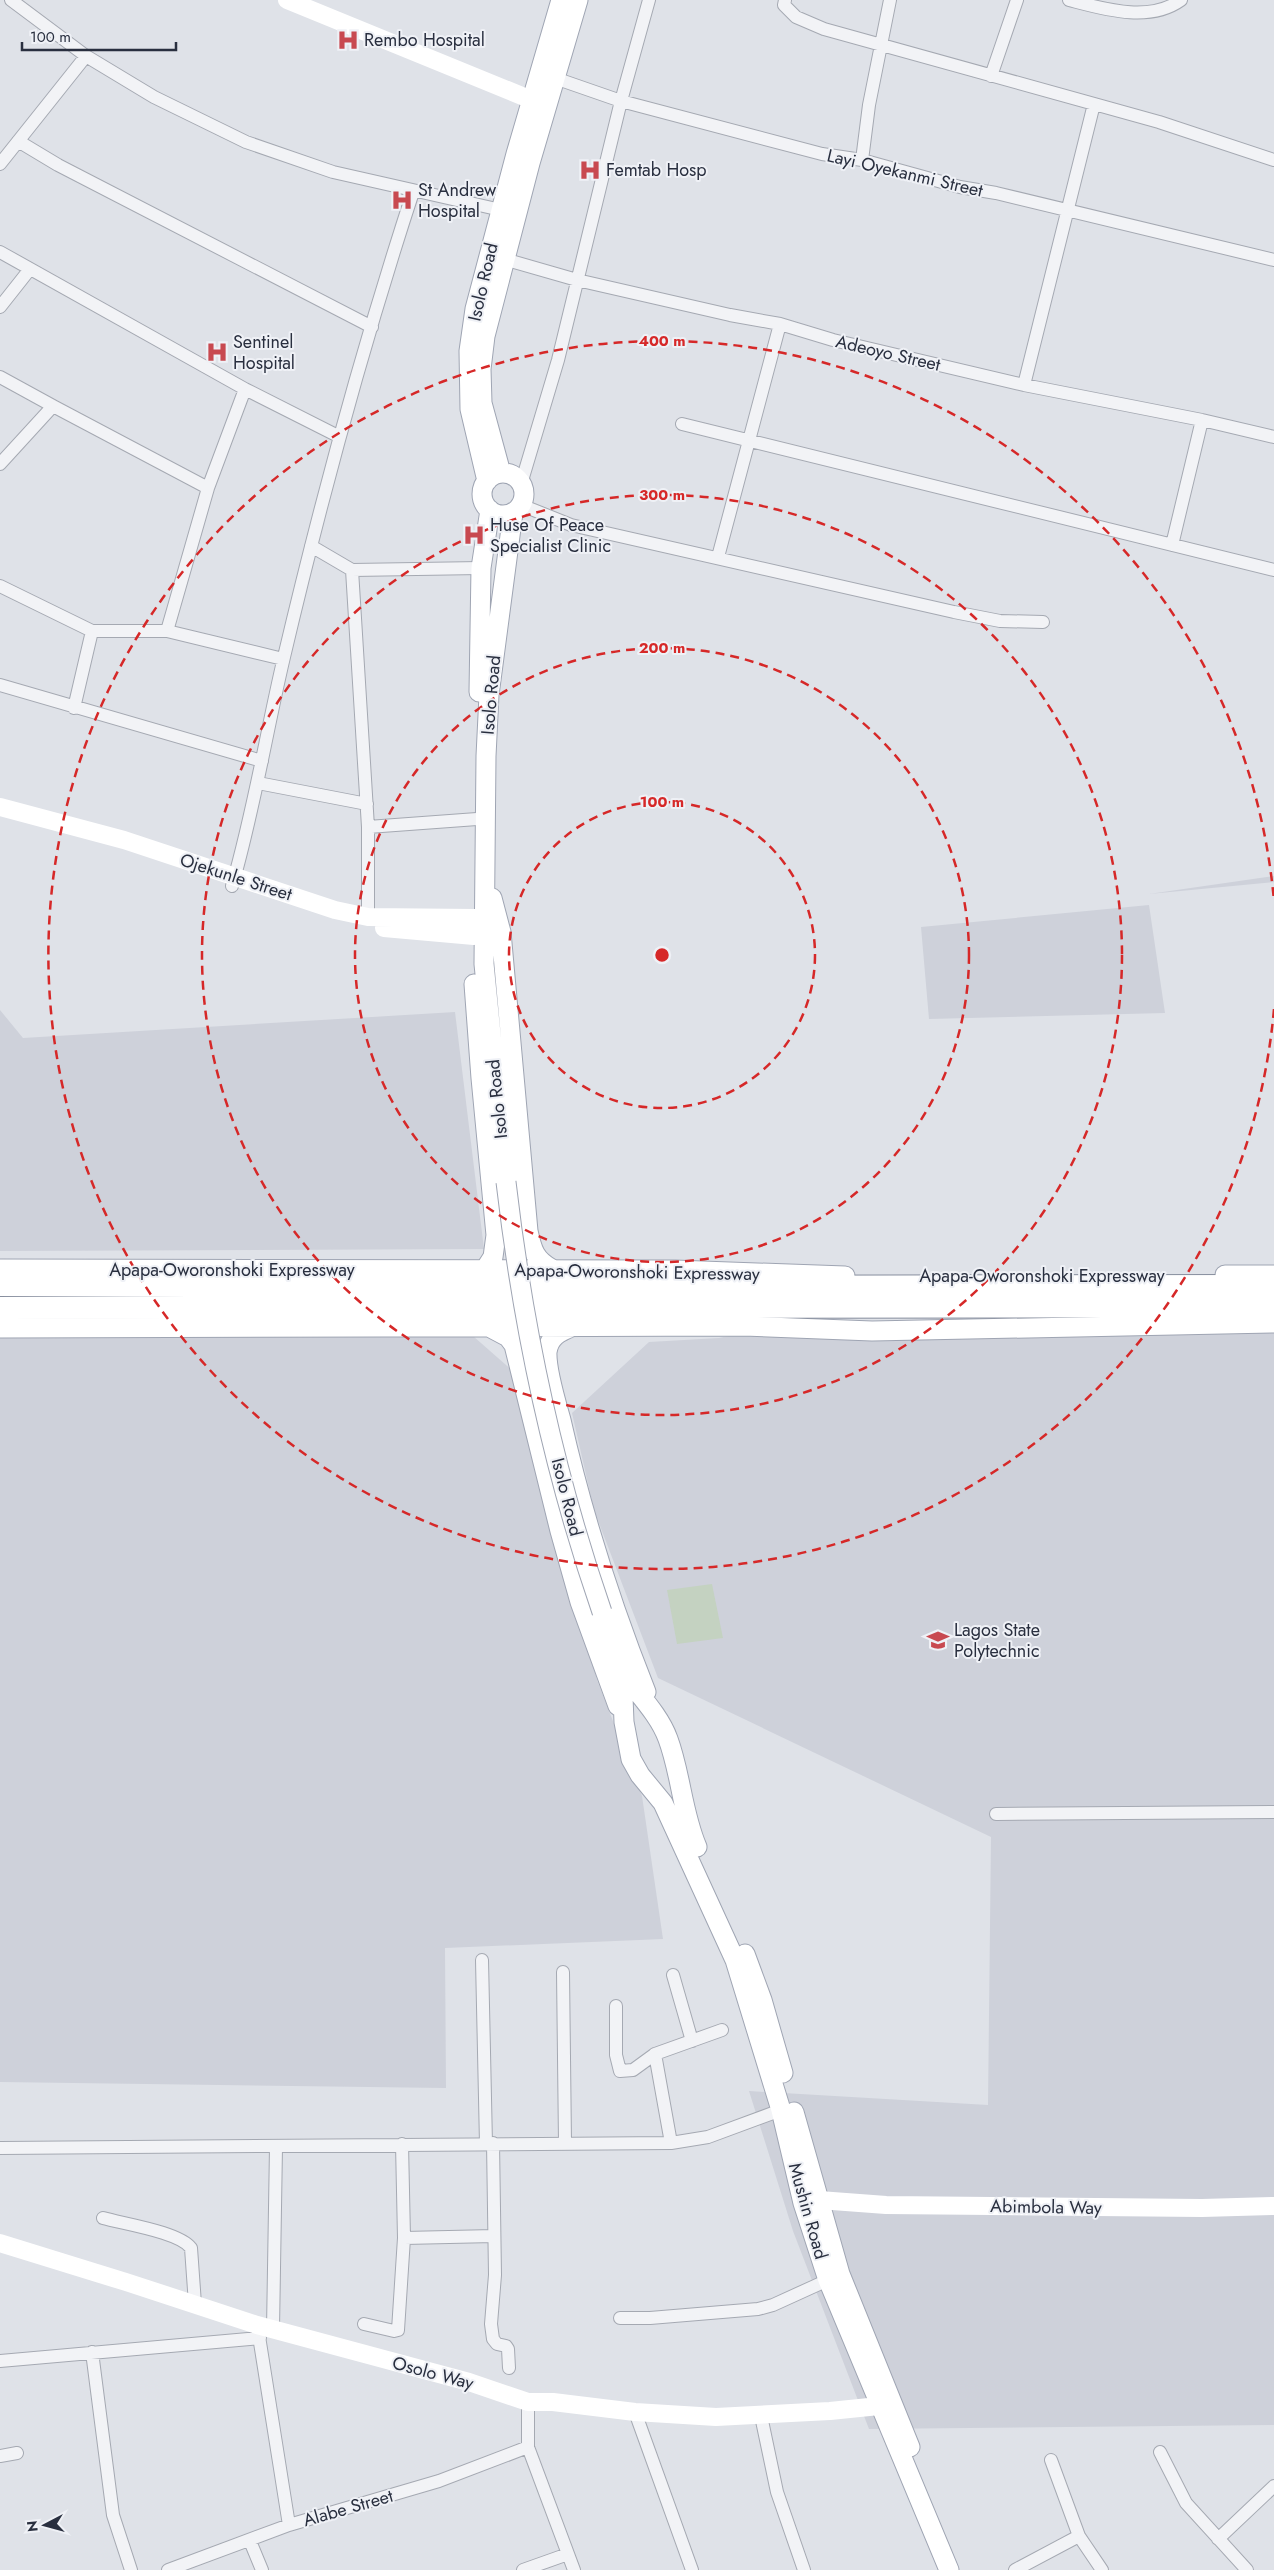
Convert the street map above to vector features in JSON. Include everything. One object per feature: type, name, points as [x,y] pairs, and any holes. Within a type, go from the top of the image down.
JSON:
[{"type":"highway","name":"Apapa-Oworonshoki Expressway","points":[[0,1285],[519,1288],[1274,1286]]},
{"type":"highway","name":"Apapa-Oworonshoki Expressway","points":[[0,1308],[1274,1306]]},
{"type":"main road","name":"Isolo Road","points":[[548,75],[561,0]]},
{"type":"main road","name":"Isolo Road","points":[[494,477],[470,409],[469,351],[475,309],[501,210],[548,75],[578,0]]},
{"type":"main road","name":"Isolo Road","points":[[494,477],[482,403],[481,369],[485,336],[538,104]]},
{"type":"main road","points":[[513,476],[521,484],[524,494],[517,509],[501,515],[490,510],[483,500],[482,493],[494,477],[513,476]]},
{"type":"main road","name":"Isolo Road","points":[[517,509],[489,695],[486,756],[484,964],[513,1249],[530,1344],[577,1538],[622,1672]]},
{"type":"main road","points":[[484,1271],[493,1258],[496,1235],[476,1016],[475,927],[481,568],[490,510]]},
{"type":"main road","points":[[486,878],[501,932],[528,1231],[535,1257],[539,1262],[552,1269]]},
{"type":"main road","points":[[475,927],[484,964]]},
{"type":"main road","name":"Apapa-Oworonshoki Expressway","points":[[0,1269],[693,1270],[852,1276],[1274,1275]]},
{"type":"main road","points":[[0,1328],[744,1326],[872,1330],[1274,1323]]},
{"type":"main road","points":[[572,1327],[558,1332],[549,1345],[548,1356],[554,1390],[588,1527],[656,1717]]},
{"type":"main road","points":[[490,1328],[508,1337],[514,1345],[575,1584],[624,1728],[631,1759],[663,1803],[690,1848]]},
{"type":"main road","points":[[622,1672],[624,1728]]},
{"type":"main road","points":[[622,1672],[656,1717],[668,1737],[687,1824],[690,1848]]},
{"type":"main road","points":[[624,1728],[634,1722],[656,1717]]},
{"type":"main road","points":[[647,1783],[665,1782],[675,1767]]},
{"type":"main road","name":"Mushin Road","points":[[690,1848],[735,1960],[782,2110],[803,2203],[828,2280],[949,2570]]},
{"type":"main road","name":"Mushin Road","points":[[690,1848],[745,1954],[762,2000],[840,2274],[928,2491],[963,2570]]},
{"type":"street","points":[[0,3],[4,0]]},
{"type":"street","points":[[11,0],[86,56],[154,96],[246,142],[333,172],[413,192],[501,210]]},
{"type":"street","points":[[287,0],[538,104]]},
{"type":"street","points":[[521,484],[558,360],[621,101],[649,0]]},
{"type":"street","points":[[785,0],[784,5],[796,16],[824,29],[991,76],[1036,86],[1159,122],[1274,160]]},
{"type":"street","points":[[862,160],[869,104],[890,0]]},
{"type":"street","points":[[991,76],[1017,0]]},
{"type":"street","points":[[1069,0],[1120,11],[1154,13],[1172,6],[1181,0]]},
{"type":"street","points":[[0,164],[86,56]]},
{"type":"street","name":"Layi Oyekanmi Street","points":[[548,75],[621,101],[822,154],[862,160],[960,187],[996,192],[1274,260]]},
{"type":"street","points":[[1024,386],[1094,104]]},
{"type":"street","points":[[18,141],[58,165],[372,327]]},
{"type":"street","points":[[233,881],[258,783],[283,659],[338,436],[413,192]]},
{"type":"street","points":[[0,252],[245,389],[338,436]]},
{"type":"street","name":"Adeoyo Street","points":[[504,259],[577,280],[730,316],[780,324],[833,340],[1024,386],[1202,420],[1274,437]]},
{"type":"street","points":[[0,307],[30,269]]},
{"type":"street","points":[[718,557],[780,324]]},
{"type":"street","points":[[0,376],[208,488]]},
{"type":"street","points":[[167,631],[208,488],[245,389]]},
{"type":"street","points":[[0,464],[53,406]]},
{"type":"street","points":[[1172,545],[1202,420]]},
{"type":"street","points":[[682,424],[1274,570]]},
{"type":"street","points":[[517,509],[571,525],[1000,621],[1043,622]]},
{"type":"street","points":[[311,546],[352,570],[481,568]]},
{"type":"street","points":[[352,570],[367,804],[368,917]]},
{"type":"street","points":[[0,586],[92,631],[167,631],[283,659]]},
{"type":"street","points":[[74,708],[92,631]]},
{"type":"street","points":[[0,685],[262,761]]},
{"type":"street","points":[[258,783],[367,804]]},
{"type":"street","name":"Ojekunle Street","points":[[0,807],[124,840],[233,881],[304,911],[356,925],[475,927]]},
{"type":"street","name":"Ojekunle Street","points":[[0,816],[67,832],[170,864],[335,910],[368,917],[475,927]]},
{"type":"street","points":[[368,827],[477,820]]},
{"type":"street","points":[[996,1814],[1274,1812]]},
{"type":"street","points":[[482,1960],[495,2275],[490,2324],[494,2339],[498,2344],[506,2346],[508,2349],[509,2368]]},
{"type":"street","points":[[563,1972],[565,2143]]},
{"type":"street","points":[[673,1975],[692,2041]]},
{"type":"street","points":[[616,2006],[616,2056],[620,2071],[633,2070],[655,2054],[722,2030]]},
{"type":"street","points":[[655,2054],[671,2143]]},
{"type":"street","points":[[0,2148],[671,2143],[708,2137],[782,2110]]},
{"type":"street","points":[[364,2324],[394,2332],[398,2330],[404,2238],[402,2144]]},
{"type":"street","points":[[276,2147],[263,2331],[273,2436],[289,2526]]},
{"type":"street","name":"Abimbola Way","points":[[818,2200],[932,2205],[1202,2208],[1274,2206]]},
{"type":"street","points":[[103,2218],[168,2235],[187,2243],[191,2248],[195,2304]]},
{"type":"street","points":[[404,2238],[494,2236]]},
{"type":"street","name":"Osolo Way","points":[[0,2243],[195,2304],[263,2331],[470,2382],[528,2402],[553,2402],[634,2412],[716,2417],[760,2416],[879,2406]]},
{"type":"street","points":[[620,2318],[650,2318],[758,2309],[773,2305],[828,2280]]},
{"type":"street","points":[[0,2361],[263,2331]]},
{"type":"street","points":[[92,2352],[113,2515],[130,2570]]},
{"type":"street","points":[[528,2402],[528,2447],[574,2570]]},
{"type":"street","points":[[634,2412],[692,2570]]},
{"type":"street","points":[[760,2416],[777,2492],[804,2570]]},
{"type":"street","name":"Alabe Street","points":[[168,2570],[289,2526],[439,2481],[528,2447]]},
{"type":"street","points":[[1160,2452],[1186,2503],[1247,2570]]},
{"type":"street","points":[[0,2456],[17,2453]]},
{"type":"street","points":[[1051,2460],[1079,2536],[1102,2570]]},
{"type":"street","points":[[1218,2539],[1274,2486]]},
{"type":"street","points":[[1015,2570],[1079,2536]]},
{"type":"street","points":[[250,2541],[262,2570]]},
{"type":"street","points":[[523,2570],[568,2554]]},
{"type":"shaded area","points":[[1274,876],[1274,882],[1149,894]]},
{"type":"shaded area","points":[[1149,905],[1165,1013],[929,1019],[921,927]]},
{"type":"shaded area","points":[[0,1010],[23,1038],[455,1012],[484,1249],[0,1251]]},
{"type":"shaded area","points":[[1274,1322],[1274,2425],[869,2429],[793,2231],[749,2091],[988,2105],[991,1837],[658,1678],[594,1510],[572,1413],[649,1342],[719,1338],[765,1328]]},
{"type":"shaded area","points":[[0,1328],[473,1336],[514,1372],[597,1680],[642,1796],[663,1939],[445,1948],[446,2088],[0,2082]]},
{"type":"green space","points":[[712,1584],[723,1638],[677,1644],[667,1590]]},
{"type":"place","name":"Rembo Hospital","points":[[348,40]]},
{"type":"place","name":"Femtab Hosp","points":[[590,170]]},
{"type":"place","name":"St Andrew Hospital","points":[[402,200]]},
{"type":"place","name":"Sentinel Hospital","points":[[217,352]]},
{"type":"place","name":"Huse Of Peace Specialist Clinic","points":[[474,535]]},
{"type":"place","name":"Lagos State Polytechnic","points":[[938,1640]]}]
